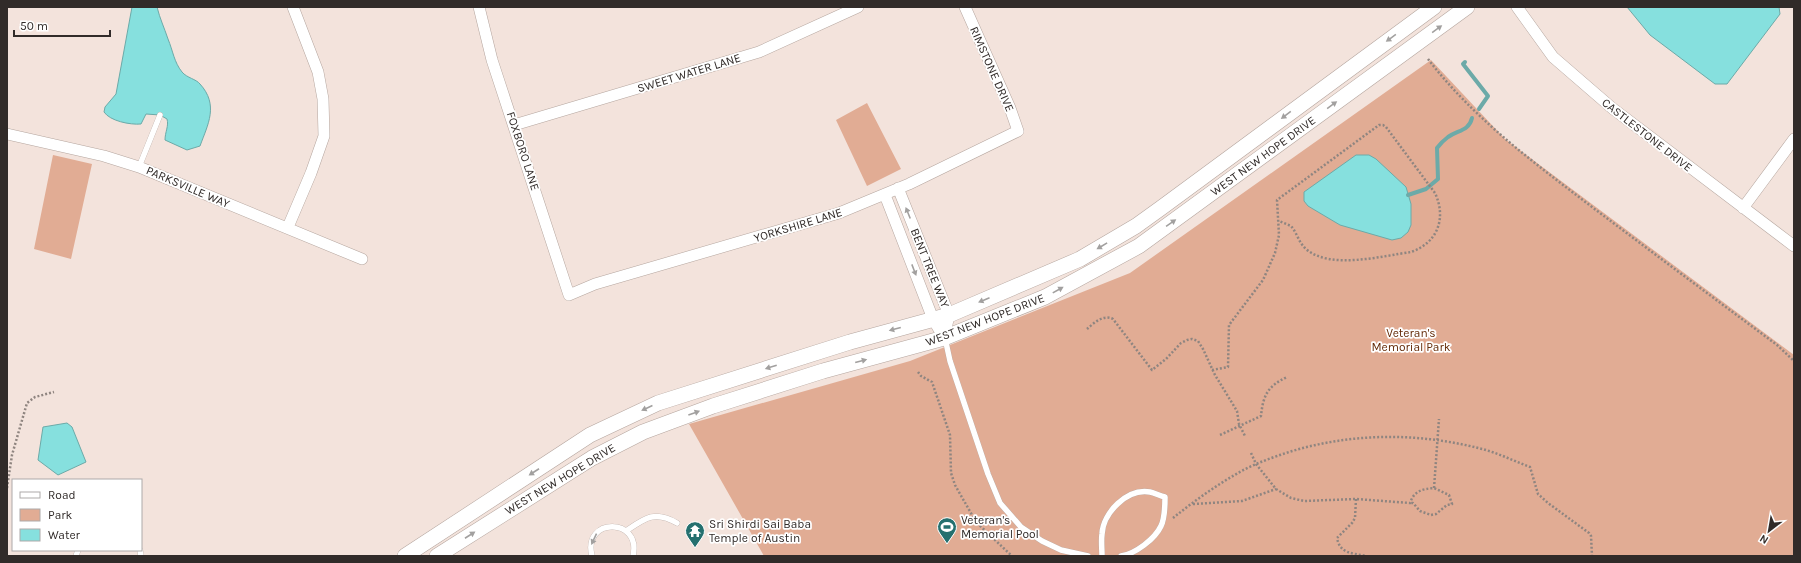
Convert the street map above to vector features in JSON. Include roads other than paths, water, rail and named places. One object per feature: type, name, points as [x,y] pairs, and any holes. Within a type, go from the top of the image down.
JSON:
[{"type":"main road","name":"WEST NEW HOPE DRIVE","points":[[405,556],[590,435],[658,403],[850,342],[949,315],[1080,259],[1136,226],[1434,7]]},
{"type":"main road","name":"WEST NEW HOPE DRIVE","points":[[437,556],[453,549],[592,458],[643,432],[713,406],[823,372],[944,338],[1045,297],[1139,246],[1467,7]]},
{"type":"street","points":[[288,227],[311,173],[324,136],[323,99],[318,72],[293,7]]},
{"type":"street","name":"FOXBORO LANE","points":[[479,7],[492,60],[569,295]]},
{"type":"street","name":"SWEET WATER LANE","points":[[514,125],[759,52],[858,7]]},
{"type":"street","name":"RIMSTONE DRIVE","points":[[965,7],[1010,108],[1018,131]]},
{"type":"street","name":"CASTLESTONE DRIVE","points":[[1517,7],[1553,57],[1612,108],[1794,246]]},
{"type":"street","name":"YORKSHIRE LANE","points":[[569,295],[595,284],[796,227],[839,213],[885,195],[1018,131]]},
{"type":"street","name":"PARKSVILLE WAY","points":[[7,134],[104,156],[139,167],[288,227],[362,259]]},
{"type":"street","points":[[1743,208],[1794,139]]},
{"type":"street","name":"BENT TREE WAY","points":[[898,188],[949,315],[944,338]]},
{"type":"street","name":"BENT TREE WAY","points":[[885,195],[933,319],[944,338]]},
{"type":"lane","points":[[139,167],[160,115]]},
{"type":"lane","points":[[944,338],[950,361],[988,474],[1000,503],[1021,526],[1042,541],[1061,550],[1088,556]]},
{"type":"lane","points":[[1102,556],[1102,533],[1108,517],[1116,504],[1132,494],[1149,492],[1165,497],[1162,526],[1151,540],[1126,555],[1121,556]]},
{"type":"lane","points":[[626,531],[655,515],[669,518],[677,523]]},
{"type":"lane","points":[[592,556],[590,549],[591,542],[599,531],[612,526],[626,531],[634,542],[633,556]]},
{"type":"water","points":[[132,7],[157,7],[179,68],[184,74],[198,82],[206,92],[209,99],[210,115],[200,146],[187,150],[165,140],[168,124],[167,119],[160,115],[146,114],[141,124],[136,124],[115,120],[104,112],[105,107],[116,94]]},
{"type":"water","points":[[1627,7],[1779,7],[1780,14],[1727,84],[1715,84],[1650,35]]},
{"type":"water","points":[[1356,155],[1369,155],[1376,159],[1406,187],[1411,204],[1411,225],[1408,232],[1401,238],[1392,240],[1340,225],[1308,206],[1304,201],[1304,192]]},
{"type":"water","points":[[67,423],[72,427],[86,462],[58,475],[38,460],[43,427]]},
{"type":"waterway","points":[[1465,62],[1463,64],[1488,96],[1479,109]]},
{"type":"waterway","points":[[1408,195],[1426,189],[1438,179],[1437,148],[1448,137],[1466,128],[1471,122],[1472,118]]},
{"type":"place","name":"Veteran's Memorial Pool","points":[[947,544]]},
{"type":"place","name":"Sri Shirdi Sai Baba Temple of Austin","points":[[695,548]]},
{"type":"park label","name":"Veteran's Memorial Park","points":[[1411,340]]}]
